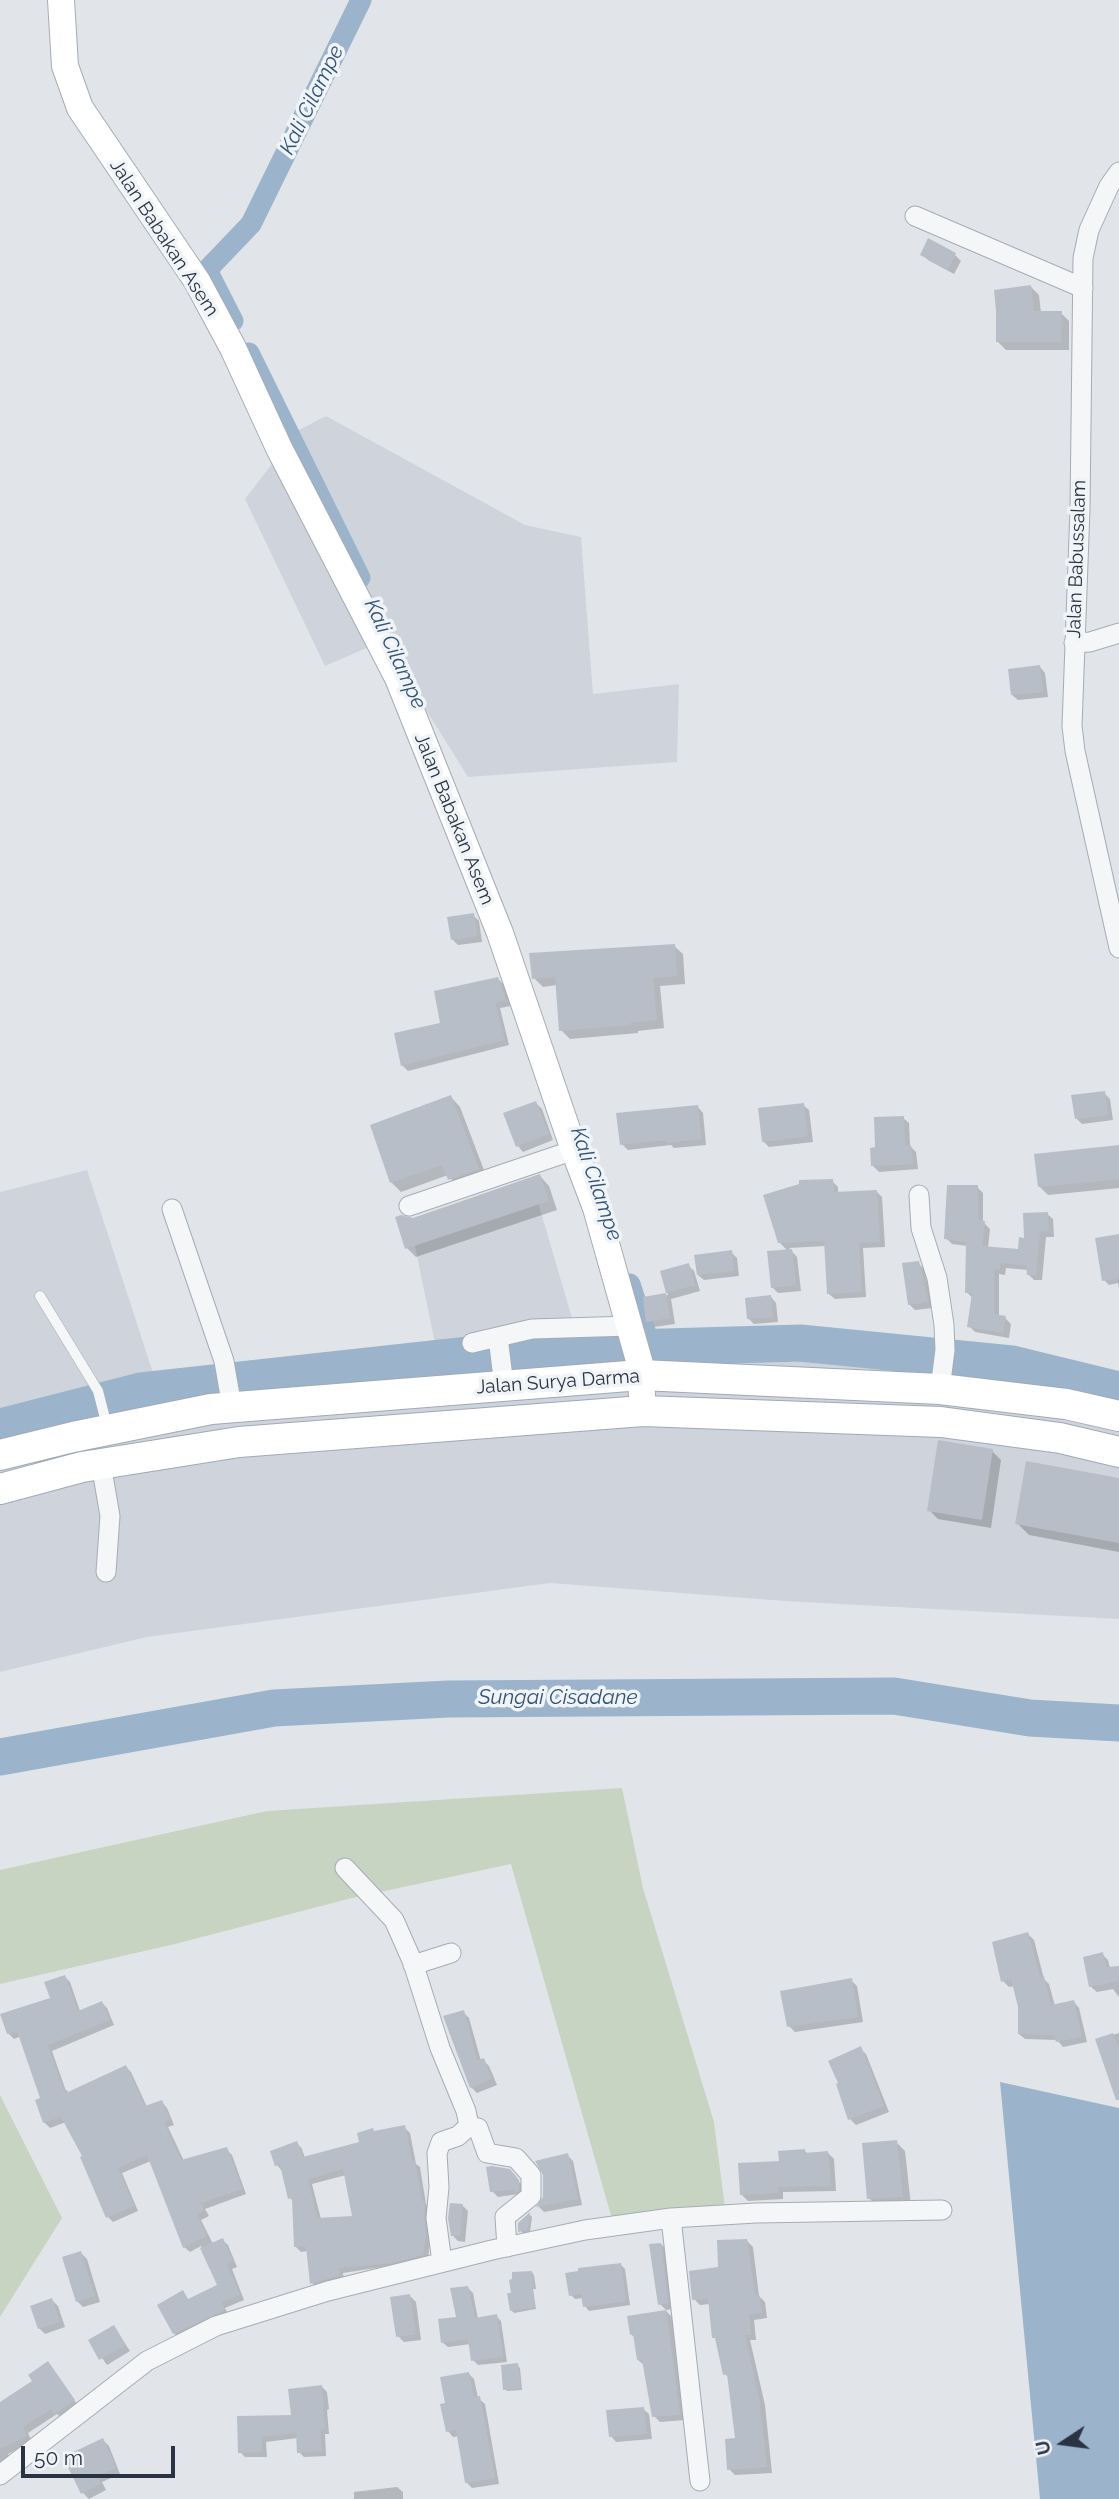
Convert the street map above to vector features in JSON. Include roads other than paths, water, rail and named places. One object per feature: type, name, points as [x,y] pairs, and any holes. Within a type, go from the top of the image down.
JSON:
[{"type":"main road","name":"Jalan Surya Darma","points":[[0,1455],[106,1425],[231,1403],[640,1369],[940,1386],[1066,1404],[1119,1416]]},
{"type":"main road","name":"Jalan Surya Darma","points":[[0,1489],[101,1464],[239,1442],[643,1411],[941,1422],[1060,1438],[1119,1452]]},
{"type":"street","name":"Jalan Babakan Asem","points":[[61,0],[65,66],[80,108],[197,281],[233,348],[279,448],[398,678],[500,933],[596,1208],[640,1369],[643,1411]]},
{"type":"street","name":"Jalan Babussalam","points":[[1119,172],[1089,230],[1083,258],[1080,509],[1072,726],[1075,751],[1119,948]]},
{"type":"street","points":[[915,216],[1083,288]]},
{"type":"street","points":[[1074,643],[1090,642],[1119,634]]},
{"type":"street","points":[[409,1206],[574,1150]]},
{"type":"street","points":[[919,1195],[924,1240],[941,1297],[945,1350],[940,1386]]},
{"type":"street","points":[[172,1209],[224,1361],[231,1403]]},
{"type":"street","points":[[472,1343],[499,1341],[532,1329],[630,1327]]},
{"type":"street","points":[[499,1341],[504,1379]]},
{"type":"street","points":[[101,1464],[110,1516],[106,1572]]},
{"type":"street","points":[[345,1868],[394,1920],[413,1965],[469,2126]]},
{"type":"street","points":[[413,1965],[451,1953]]},
{"type":"street","points":[[469,2126],[478,2128],[486,2153],[516,2158],[531,2175],[531,2196],[505,2217],[507,2246]]},
{"type":"street","points":[[442,2262],[436,2218],[439,2187],[437,2153],[441,2142],[458,2136],[469,2126]]},
{"type":"street","points":[[0,2475],[147,2361],[216,2326],[328,2291],[507,2246],[585,2230],[671,2218],[756,2213],[942,2210]]},
{"type":"street","points":[[671,2218],[700,2481]]},
{"type":"lane","points":[[40,1296],[100,1396],[106,1425]]},
{"type":"water","points":[[1000,2082],[1119,2108],[1119,2499],[1040,2499]]},
{"type":"waterway","name":"Kali Cilampe","points":[[233,321],[207,270],[251,224],[361,0]]},
{"type":"waterway","name":"Kali Cilampe","points":[[249,353],[360,578]]},
{"type":"waterway","name":"Kali Cilampe","points":[[630,1284],[651,1349]]},
{"type":"waterway","points":[[0,1427],[141,1391],[496,1352],[800,1343],[1012,1364],[1119,1390]]},
{"type":"waterway","name":"Sungai Cisadane","points":[[0,1757],[274,1708],[448,1699],[894,1696],[1030,1718],[1119,1723]]}]
